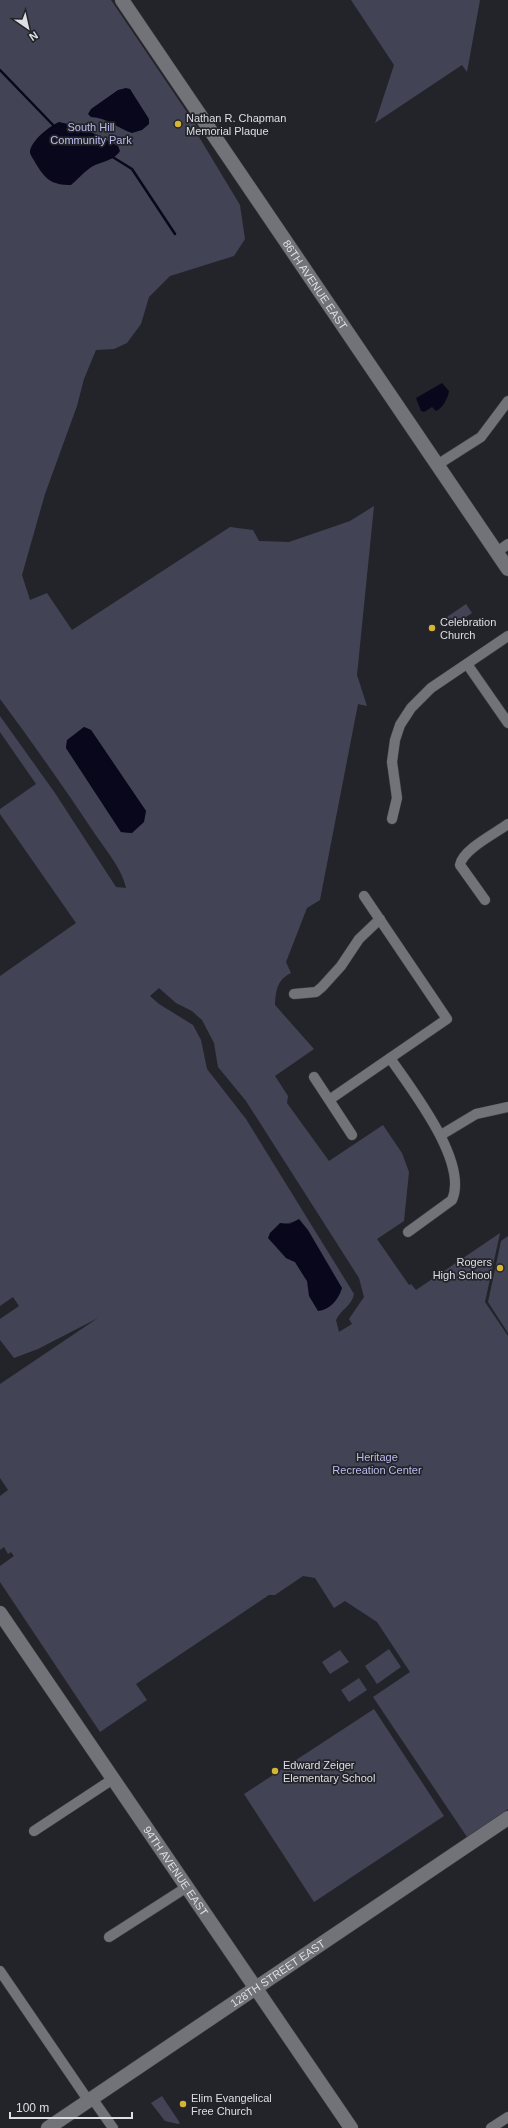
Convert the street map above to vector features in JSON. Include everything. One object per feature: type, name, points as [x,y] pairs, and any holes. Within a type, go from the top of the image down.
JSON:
[{"type":"street","name":"86TH AVENUE EAST","points":[[122,0],[437,465],[502,548],[508,569]]},
{"type":"street","points":[[437,465],[480,437],[508,402]]},
{"type":"street","points":[[392,819],[397,798],[392,762],[395,740],[400,725],[422,695],[508,636]]},
{"type":"street","points":[[467,664],[508,723]]},
{"type":"street","points":[[485,900],[460,864],[463,856],[508,824]]},
{"type":"street","points":[[329,1100],[447,1019],[364,896]]},
{"type":"street","points":[[294,994],[316,992],[322,987],[341,966],[359,939],[380,919]]},
{"type":"street","points":[[390,1058],[441,1135],[456,1180],[455,1192],[452,1200],[408,1232]]},
{"type":"street","points":[[314,1077],[352,1135]]},
{"type":"street","points":[[441,1135],[476,1114],[508,1107]]},
{"type":"street","name":"94TH AVENUE EAST","points":[[0,1613],[351,2128]]},
{"type":"street","points":[[34,1831],[113,1779]]},
{"type":"street","name":"128TH STREET EAST","points":[[48,2128],[506,1823]]},
{"type":"street","points":[[109,1938],[187,1887]]},
{"type":"street","points":[[0,1971],[112,2128]]},
{"type":"street","points":[[491,2128],[508,2117]]},
{"type":"green space","points":[[0,0],[111,0],[201,133],[199,137],[240,205],[245,239],[234,256],[170,276],[149,297],[141,324],[127,343],[114,349],[96,350],[84,379],[77,406],[45,494],[22,575],[30,600],[47,593],[72,630],[230,527],[253,530],[259,541],[289,542],[350,521],[374,506],[357,675],[367,706],[358,704],[320,900],[307,908],[286,962],[291,973],[280,982],[275,1000],[275,1005],[314,1049],[275,1076],[288,1096],[287,1103],[329,1161],[383,1125],[402,1153],[409,1172],[404,1221],[377,1239],[409,1285],[411,1284],[416,1290],[500,1233],[485,1302],[508,1336],[508,1809],[467,1837],[373,1697],[410,1672],[377,1622],[345,1601],[334,1608],[315,1578],[303,1576],[275,1595],[269,1595],[136,1684],[147,1700],[100,1732],[0,1582],[0,1566],[14,1556],[11,1552],[8,1554],[4,1547],[0,1550],[0,1496],[8,1490],[0,1478],[0,1384],[98,1318],[38,1349],[14,1358],[0,1340],[0,1319],[19,1306],[13,1297],[0,1306],[0,976],[76,923],[0,814],[0,809],[36,784],[0,732],[0,716],[55,793],[116,887],[126,888],[121,873],[112,858],[0,699]],"holes":[[[84,727],[91,730],[146,811],[132,833],[121,832],[66,748],[67,741]],[[159,988],[176,1003],[192,1011],[202,1020],[214,1043],[218,1067],[246,1101],[359,1278],[364,1297],[349,1319],[352,1324],[339,1332],[336,1320],[349,1305],[354,1294],[246,1119],[207,1069],[201,1040],[193,1025],[159,1004],[150,996]],[[299,1220],[309,1296],[307,1281],[295,1262],[286,1258],[270,1233],[278,1226]]]},
{"type":"green space","points":[[351,0],[480,0],[467,72],[462,65],[375,123],[394,65]]},
{"type":"green space","points":[[466,604],[472,613],[453,626],[447,617]]},
{"type":"green space","name":"Rogers High School","points":[[508,1236],[508,1333],[488,1302],[501,1241]]},
{"type":"green space","points":[[389,1649],[401,1667],[377,1684],[365,1666]]},
{"type":"green space","points":[[340,1650],[349,1662],[330,1674],[322,1662]]},
{"type":"green space","points":[[359,1678],[367,1690],[349,1702],[341,1690]]},
{"type":"green space","points":[[374,1709],[444,1816],[314,1902],[244,1794]]},
{"type":"green space","points":[[162,2096],[180,2123],[178,2124],[165,2121],[151,2103]]},
{"type":"shaded area","points":[[126,88],[130,89],[149,119],[149,124],[142,130],[132,133],[102,119],[91,117],[88,114],[91,109],[118,90]]},
{"type":"shaded area","points":[[59,122],[81,127],[118,146],[120,151],[114,157],[90,168],[71,185],[54,183],[46,178],[30,153],[33,144],[37,139],[46,130]]},
{"type":"shaded area","points":[[442,383],[449,391],[443,405],[436,411],[432,407],[424,412],[421,411],[416,398]]},
{"type":"shaded area","points":[[84,727],[91,730],[146,811],[144,822],[132,833],[121,832],[66,748],[67,740]]},
{"type":"shaded area","points":[[299,1219],[308,1230],[342,1288],[339,1296],[326,1309],[318,1311],[309,1296],[307,1281],[295,1262],[286,1258],[268,1238],[270,1233],[280,1223],[290,1224]]},
{"type":"waterway","points":[[0,70],[54,126]]},
{"type":"waterway","points":[[111,156],[132,169],[175,234]]},
{"type":"place","name":"Nathan R. Chapman Memorial Plaque","points":[[178,124]]},
{"type":"place","name":"Celebration Church","points":[[432,628]]},
{"type":"place","name":"Rogers High School","points":[[500,1268]]},
{"type":"place","name":"Edward Zeiger Elementary School","points":[[275,1771]]},
{"type":"place","name":"Elim Evangelical Free Church","points":[[183,2104]]},
{"type":"park label","name":"South Hill Community Park","points":[[91,133]]},
{"type":"park label","name":"Heritage Recreation Center","points":[[377,1463]]}]
